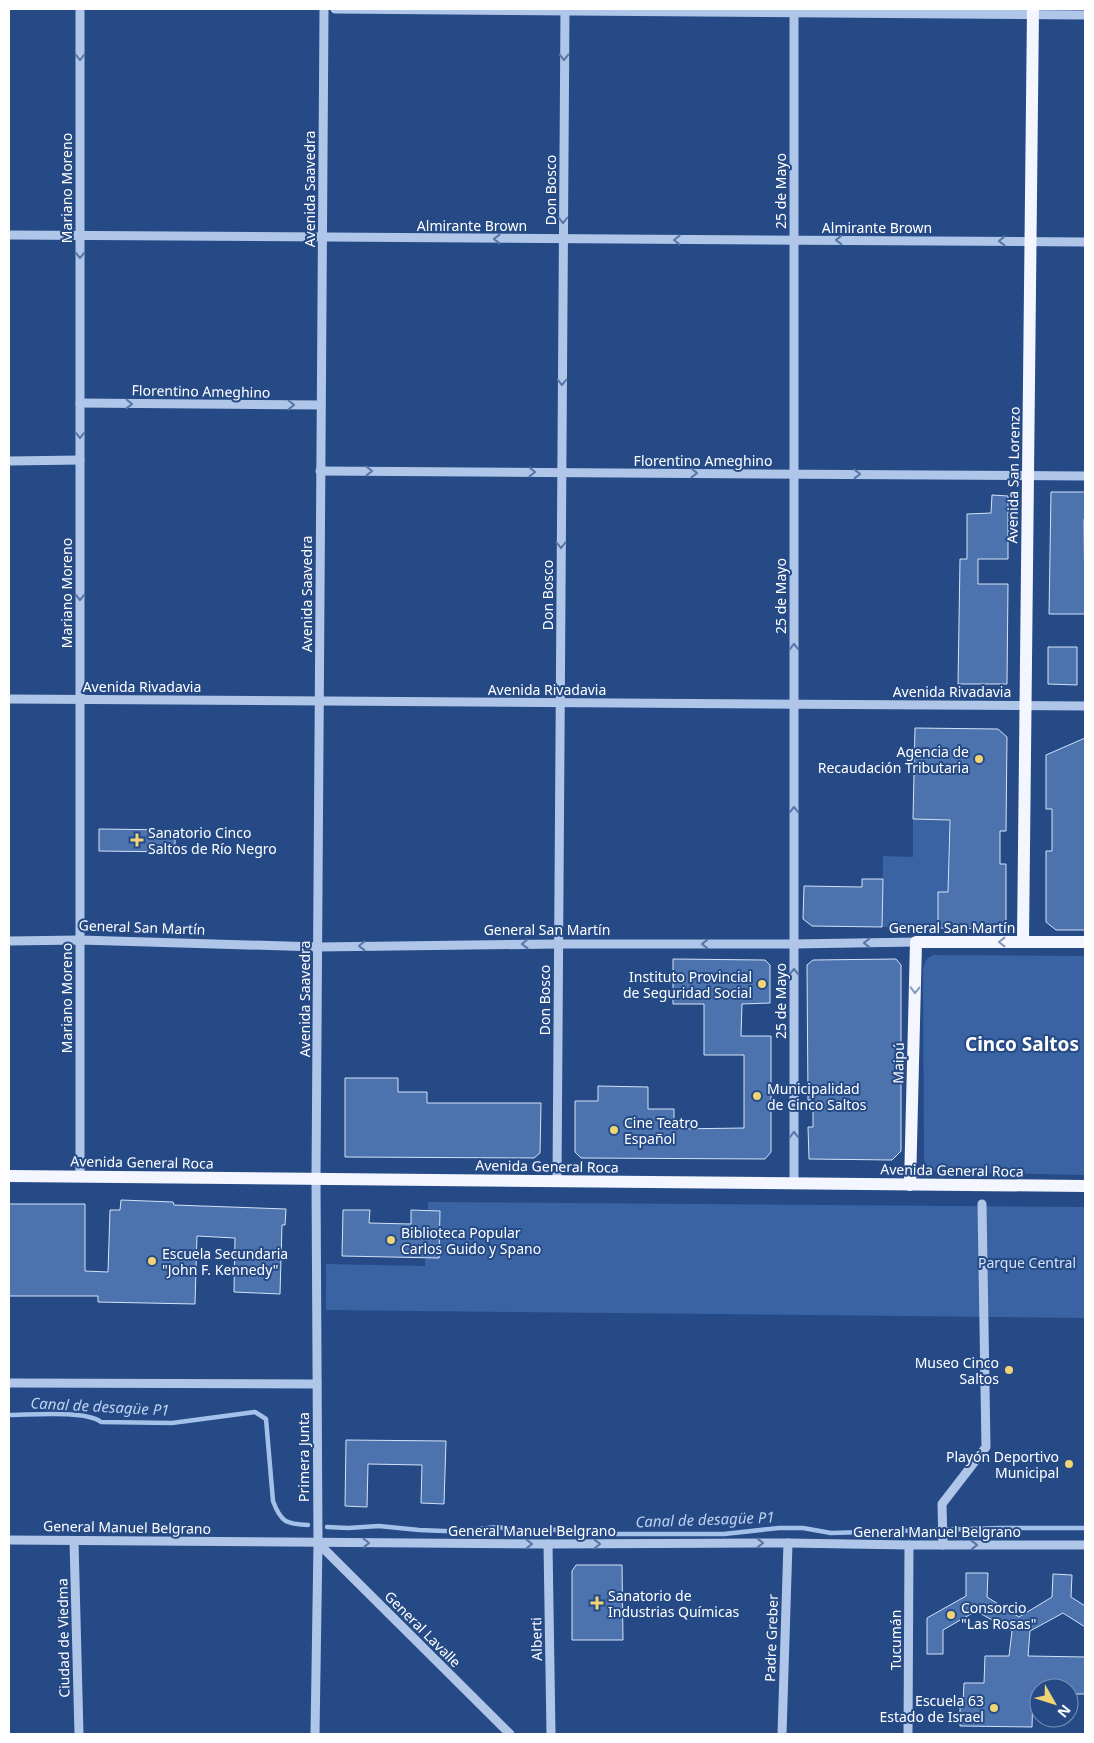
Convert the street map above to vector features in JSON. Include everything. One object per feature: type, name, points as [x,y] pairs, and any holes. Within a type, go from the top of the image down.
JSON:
[{"type":"main road","name":"Avenida San Lorenzo","points":[[1023,942],[1033,12]]},
{"type":"main road","name":"General San Martín","points":[[916,942],[1085,942]]},
{"type":"main road","name":"Maipú","points":[[910,1184],[916,942]]},
{"type":"main road","name":"Avenida General Roca","points":[[9,1176],[1085,1186]]},
{"type":"street","name":"Mariano Moreno","points":[[80,9],[80,1177]]},
{"type":"street","name":"Avenida Saavedra","points":[[316,1179],[324,9]]},
{"type":"street","points":[[335,9],[1033,12],[1085,15]]},
{"type":"street","name":"Don Bosco","points":[[557,1181],[565,10]]},
{"type":"street","name":"25 de Mayo","points":[[794,11],[794,1183]]},
{"type":"street","name":"Almirante Brown","points":[[9,235],[1085,242]]},
{"type":"street","name":"Florentino Ameghino","points":[[80,403],[321,405]]},
{"type":"street","points":[[9,461],[80,460]]},
{"type":"street","name":"Florentino Ameghino","points":[[320,471],[1085,476]]},
{"type":"street","name":"Avenida Rivadavia","points":[[9,699],[1085,706]]},
{"type":"street","name":"General San Martín","points":[[9,941],[80,940],[318,946],[916,942]]},
{"type":"street","name":"Primera Junta","points":[[315,1734],[318,1543],[316,1179]]},
{"type":"street","points":[[943,1542],[942,1504],[986,1446],[982,1204]]},
{"type":"street","points":[[9,1383],[317,1384]]},
{"type":"street","name":"General Manuel Belgrano","points":[[9,1540],[909,1545],[943,1542],[1085,1545]]},
{"type":"street","name":"Ciudad de Viedma","points":[[74,1541],[79,1734]]},
{"type":"street","name":"General Lavalle","points":[[318,1543],[510,1734]]},
{"type":"street","name":"Padre Greber","points":[[782,1734],[788,1543]]},
{"type":"street","name":"Alberti","points":[[548,1544],[550,1734]]},
{"type":"street","name":"Tucumán","points":[[908,1734],[909,1545]]},
{"type":"green space","points":[[913,819],[949,820],[948,892],[938,892],[938,928],[882,927],[883,856],[913,857]]},
{"type":"green space","points":[[933,955],[1085,956],[1085,1175],[939,1172],[932,1170],[924,1160],[923,968],[927,959]]},
{"type":"green space","name":"Parque Central","points":[[428,1202],[1085,1207],[1085,1318],[326,1310],[326,1264],[425,1266]]},
{"type":"building","points":[[1051,492],[1085,492],[1085,614],[1049,614]]},
{"type":"building","points":[[992,495],[1008,496],[1008,559],[978,559],[978,584],[1008,584],[1007,684],[958,684],[960,559],[967,559],[967,514],[991,513]]},
{"type":"building","points":[[1048,647],[1077,647],[1077,685],[1048,684]]},
{"type":"building","points":[[915,728],[998,729],[1007,737],[1006,831],[1000,831],[1000,864],[1006,864],[1006,924],[1000,929],[938,928],[938,892],[948,892],[950,820],[913,819]]},
{"type":"building","points":[[1085,738],[1085,930],[1056,930],[1046,922],[1046,851],[1052,851],[1052,809],[1046,809],[1046,755]]},
{"type":"building","name":"Sanatorio Cinco Saltos de Río Negro","points":[[99,829],[175,830],[175,852],[99,851]]},
{"type":"building","points":[[862,879],[883,879],[882,927],[812,926],[803,919],[804,886],[862,887]]},
{"type":"building","points":[[673,959],[765,960],[770,965],[770,1003],[742,1004],[741,1036],[771,1036],[771,1152],[765,1159],[581,1158],[575,1152],[575,1101],[598,1101],[598,1086],[648,1087],[648,1109],[674,1109],[674,1129],[744,1128],[744,1055],[704,1055],[704,1004],[673,1004]]},
{"type":"building","points":[[896,959],[901,965],[901,1151],[892,1160],[809,1159],[808,1127],[813,1127],[813,1100],[808,1100],[807,965],[813,960]]},
{"type":"building","points":[[345,1078],[398,1078],[398,1092],[427,1092],[427,1103],[541,1103],[540,1153],[534,1158],[345,1157]]},
{"type":"building","name":"Escuela Secundaria \"John F. Kennedy\"","points":[[121,1200],[173,1202],[174,1205],[286,1209],[285,1225],[282,1225],[280,1294],[234,1292],[235,1238],[197,1236],[195,1304],[98,1302],[98,1296],[9,1296],[9,1204],[85,1204],[85,1271],[108,1272],[110,1210],[120,1210]]},
{"type":"building","name":"Biblioteca Popular Carlos Guido y Spano","points":[[343,1210],[370,1210],[369,1223],[411,1224],[411,1210],[440,1211],[439,1258],[342,1256]]},
{"type":"building","points":[[346,1440],[446,1441],[444,1504],[421,1503],[422,1465],[368,1464],[367,1507],[345,1506]]},
{"type":"building","name":"Sanatorio de Industrias Químicas","points":[[576,1565],[622,1565],[623,1640],[572,1640],[572,1571]]},
{"type":"building","points":[[966,1573],[988,1573],[987,1597],[1019,1617],[1052,1597],[1053,1574],[1072,1575],[1071,1597],[1085,1606],[1085,1627],[1063,1613],[1030,1631],[1028,1656],[1085,1657],[1085,1694],[1079,1694],[1079,1678],[1029,1678],[1029,1727],[960,1726],[960,1702],[963,1702],[964,1683],[984,1683],[985,1656],[1009,1656],[1012,1631],[976,1611],[943,1630],[943,1654],[927,1654],[927,1618],[966,1596]]},
{"type":"waterway","name":"Canal de desagüe P1","points":[[9,1415],[70,1415],[93,1418],[101,1422],[172,1423],[255,1412],[266,1419],[273,1501],[276,1508],[286,1521],[308,1525]]},
{"type":"waterway","name":"Canal de desagüe P1","points":[[327,1527],[379,1526],[469,1532],[498,1527],[523,1532],[567,1529],[608,1534],[724,1534],[779,1528],[803,1528],[831,1533],[1001,1528],[1085,1528]]},
{"type":"place","name":"Agencia de Recaudación Tributaria","points":[[979,759]]},
{"type":"place","name":"Sanatorio Cinco Saltos de Río Negro","points":[[137,840]]},
{"type":"place","name":"Instituto Provincial de Seguridad Social","points":[[762,984]]},
{"type":"place","name":"Municipalidad de Cinco Saltos","points":[[757,1096]]},
{"type":"place","name":"Cine Teatro Español","points":[[614,1130]]},
{"type":"place","name":"Biblioteca Popular Carlos Guido y Spano","points":[[391,1240]]},
{"type":"place","name":"Escuela Secundaria \"John F. Kennedy\"","points":[[152,1261]]},
{"type":"place","name":"Museo Cinco Saltos","points":[[1009,1370]]},
{"type":"place","name":"Playón Deportivo Municipal","points":[[1069,1464]]},
{"type":"place","name":"Sanatorio de Industrias Químicas","points":[[597,1603]]},
{"type":"place","name":"Consorcio \"Las Rosas\"","points":[[951,1615]]},
{"type":"place","name":"Escuela 63 Estado de Israel","points":[[994,1708]]},
{"type":"district","name":"Cinco Saltos","points":[[1022,1044]]}]
